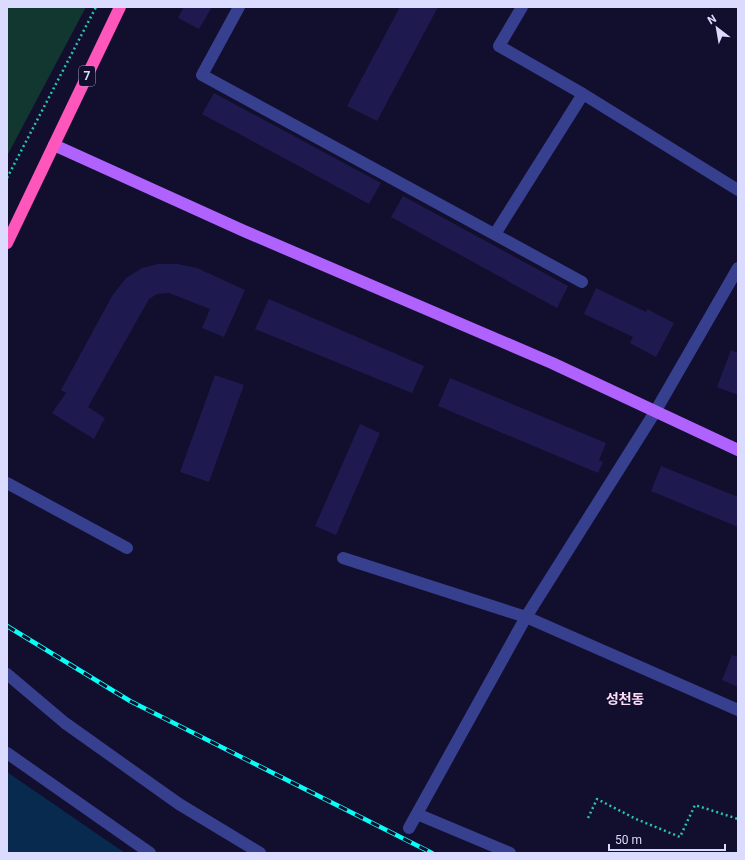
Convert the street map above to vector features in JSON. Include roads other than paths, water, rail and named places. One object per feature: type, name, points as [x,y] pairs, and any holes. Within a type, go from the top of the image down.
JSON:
[{"type":"highway","name":"7","points":[[7,243],[120,7]]},
{"type":"main road","points":[[54,146],[236,228],[552,363],[738,450]]},
{"type":"street","points":[[239,7],[202,75],[582,282]]},
{"type":"street","points":[[522,7],[498,46],[583,94],[738,190]]},
{"type":"street","points":[[495,234],[583,94]]},
{"type":"street","points":[[409,828],[526,617],[655,412],[738,268]]},
{"type":"street","points":[[7,483],[127,548]]},
{"type":"street","points":[[343,558],[526,617],[738,710]]},
{"type":"street","points":[[7,674],[65,723],[179,804],[260,853]]},
{"type":"street","points":[[7,753],[150,853]]},
{"type":"street","points":[[417,814],[510,853]]},
{"type":"water","points":[[7,772],[125,853],[7,853]]},
{"type":"railway","points":[[7,626],[130,701],[432,853]]},
{"type":"district","name":"성천동","points":[[625,699]]}]
